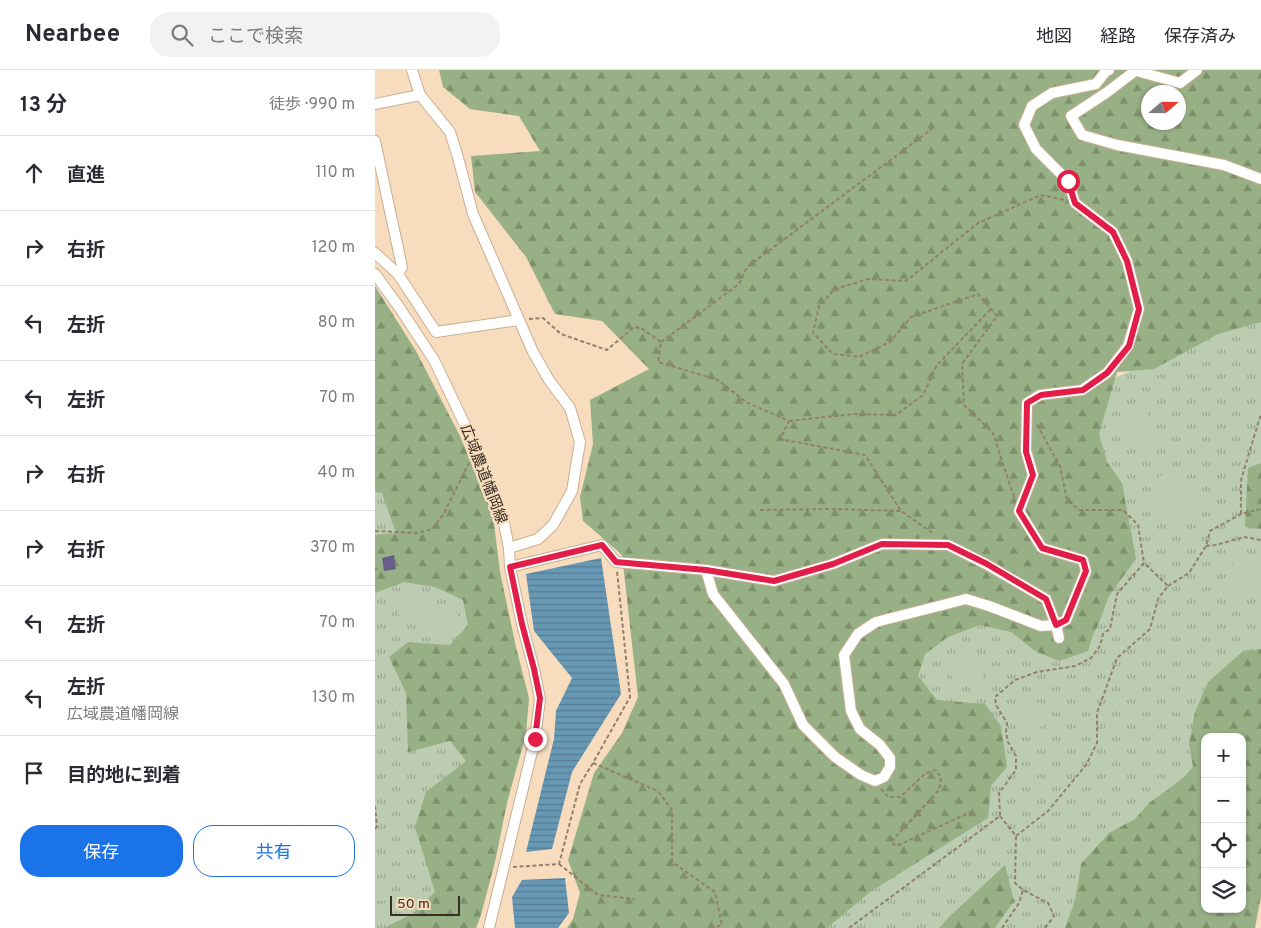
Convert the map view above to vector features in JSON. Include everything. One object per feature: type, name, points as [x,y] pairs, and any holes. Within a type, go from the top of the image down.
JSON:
[{"type":"street","points":[[412,70],[420,95],[450,132],[473,214],[533,352],[549,380],[570,408],[580,442],[571,491],[553,525],[539,539],[509,548]]},
{"type":"street","points":[[706,570],[713,594],[784,684],[803,724],[835,757],[861,775],[875,781],[884,777],[890,767],[890,758],[879,745],[860,729],[851,711],[845,656],[858,634],[876,622],[966,599],[1041,626],[1056,625],[1066,620],[1086,571],[1083,560],[1042,548],[1019,511],[1033,475],[1026,452],[1027,403],[1041,395],[1083,390],[1107,373],[1129,346],[1139,309],[1127,261],[1113,232],[1075,203],[1068,181],[1036,149],[1024,125],[1032,106],[1045,97],[1052,93],[1096,84],[1106,71],[1109,70]]},
{"type":"street","points":[[1197,70],[1180,83],[1134,70],[1106,93],[1071,116],[1082,135],[1117,145],[1224,165],[1261,179]]},
{"type":"street","points":[[375,104],[420,95]]},
{"type":"street","points":[[375,141],[403,268],[398,274]]},
{"type":"street","points":[[375,253],[398,274],[436,332],[519,320]]},
{"type":"street","name":"広域農道幡岡線","points":[[375,274],[435,360],[476,448],[502,513],[509,548],[510,567],[540,698],[535,739],[489,928]]},
{"type":"street","points":[[510,567],[602,545],[616,562],[706,570],[774,581],[833,564],[882,544],[948,545],[987,564],[1046,599],[1059,638]]},
{"type":"path","points":[[932,129],[747,267],[739,284],[661,342],[657,362],[718,380],[746,402],[789,421],[854,414],[896,415],[923,395],[937,365],[991,309]]},
{"type":"path","points":[[1019,511],[993,433],[964,405],[962,364],[997,316],[978,294],[911,318],[890,342],[859,357],[833,354],[813,333],[819,306],[835,290],[868,279],[906,281],[978,223],[1041,195],[1075,203]]},
{"type":"path","points":[[519,320],[543,318],[561,334],[607,350],[634,327],[641,328],[661,342]]},
{"type":"path","points":[[1241,514],[1241,480],[1261,416]]},
{"type":"path","points":[[1035,420],[1060,466],[1067,500],[1079,510],[1123,510],[1138,525],[1144,563],[1168,586]]},
{"type":"path","points":[[789,421],[780,439],[865,455],[901,511],[933,534]]},
{"type":"path","points":[[375,531],[418,533],[432,529],[443,515],[476,448]]},
{"type":"path","points":[[1016,836],[1048,811],[1086,765],[1097,743],[1097,714],[1117,658],[1150,629],[1158,599],[1168,586],[1189,572],[1206,546],[1210,531],[1241,514],[1261,509]]},
{"type":"path","points":[[760,510],[901,511]]},
{"type":"path","points":[[1206,546],[1243,537],[1261,540]]},
{"type":"path","points":[[559,864],[580,784],[630,697],[616,562]]},
{"type":"path","points":[[1045,928],[1054,916],[1048,902],[1023,890],[1015,883],[1016,836],[999,816],[999,793],[1016,770],[1016,756],[1008,742],[1007,723],[995,705],[995,697],[1015,680],[1037,672],[1075,666],[1091,658],[1100,646],[1103,634],[1110,629],[1117,594],[1144,563]]},
{"type":"path","points":[[593,763],[658,790],[671,810],[672,862],[715,892],[722,925],[713,928]]},
{"type":"path","points":[[875,781],[888,797],[900,797],[926,774],[936,770],[941,778],[939,790],[891,842],[896,846],[971,812]]},
{"type":"path","points":[[375,806],[377,826],[375,829]]},
{"type":"path","points":[[849,928],[999,816]]},
{"type":"path","points":[[504,868],[559,864],[598,895],[635,899]]},
{"type":"path","points":[[1002,928],[1019,903],[1023,890]]},
{"type":"green space","points":[[439,70],[1261,70],[1261,322],[1218,334],[1154,369],[1117,372],[1099,434],[1107,462],[1122,483],[1136,559],[1109,596],[1088,651],[1059,661],[1035,651],[1011,632],[980,625],[948,637],[925,654],[918,676],[937,700],[985,704],[1001,726],[1007,767],[991,786],[988,818],[870,892],[827,928],[567,928],[573,919],[580,893],[568,860],[594,773],[622,733],[638,697],[622,555],[583,521],[580,497],[593,444],[590,400],[649,369],[602,321],[555,314],[526,257],[475,192],[471,156],[540,151],[519,116],[470,109],[443,87]]},
{"type":"green space","points":[[375,286],[416,351],[460,436],[493,515],[500,572],[529,698],[526,734],[507,803],[495,862],[476,928],[384,928],[412,914],[435,892],[415,827],[426,792],[466,761],[450,741],[408,752],[406,693],[389,657],[408,642],[450,645],[468,625],[463,600],[435,587],[404,582],[375,593],[375,535],[396,533],[382,493],[375,492]]},
{"type":"green space","points":[[1261,311],[1261,660],[1208,733],[1201,733],[1201,779],[1087,928],[817,928],[908,683],[922,639],[1086,429],[1102,384]]},
{"type":"green space","points":[[1132,408],[1147,410],[1153,427],[1152,443],[1142,451],[1134,449],[1126,435],[1125,420]]},
{"type":"green space","points":[[1261,463],[1261,529],[1245,527],[1248,468]]},
{"type":"green space","points":[[1178,474],[1191,485],[1197,498],[1194,511],[1187,519],[1169,523],[1158,518],[1153,507],[1153,489],[1159,476]]},
{"type":"green space","points":[[375,484],[467,589],[474,764],[444,896],[406,928],[375,928]]},
{"type":"green space","points":[[1246,556],[1256,562],[1258,574],[1254,585],[1242,596],[1228,588],[1228,573],[1234,561]]},
{"type":"green space","points":[[415,597],[426,600],[432,610],[439,606],[449,607],[457,613],[459,622],[454,634],[445,639],[434,638],[427,633],[424,619],[415,624],[403,620],[397,608],[404,601]]},
{"type":"green space","points":[[1261,649],[1261,896],[1255,928],[1065,928],[1075,901],[1081,864],[1109,833],[1135,819],[1149,803],[1184,777],[1193,767],[1189,744],[1195,712],[1208,682],[1243,651]]},
{"type":"green space","points":[[973,655],[985,665],[986,671],[983,677],[979,682],[973,684],[955,682],[950,674],[950,665],[960,658]]},
{"type":"green space","points":[[1029,698],[1042,705],[1046,711],[1047,715],[1044,725],[1037,729],[1027,725],[1021,719],[1021,701]]},
{"type":"green space","points":[[1005,865],[1014,901],[995,928],[939,928],[950,916]]},
{"type":"green space","points":[[383,878],[390,882],[392,889],[389,898],[383,901],[375,901],[375,879]]},
{"type":"water","points":[[601,558],[621,694],[572,772],[552,849],[526,852],[554,739],[556,711],[572,678],[534,631],[526,574]]},
{"type":"water","points":[[565,878],[569,913],[558,928],[515,928],[512,897],[522,880]]},
{"type":"building","points":[[394,555],[396,569],[384,571],[382,558]]},
{"type":"route","points":[[535,739],[540,698],[510,567],[602,545],[616,562],[706,570],[774,581],[833,564],[882,544],[948,545],[987,564],[1046,599],[1056,625],[1066,620],[1086,571],[1083,560],[1042,548],[1019,511],[1033,475],[1026,452],[1027,403],[1041,395],[1083,390],[1107,373],[1129,346],[1139,309],[1127,261],[1113,232],[1075,203],[1068,181]]}]
